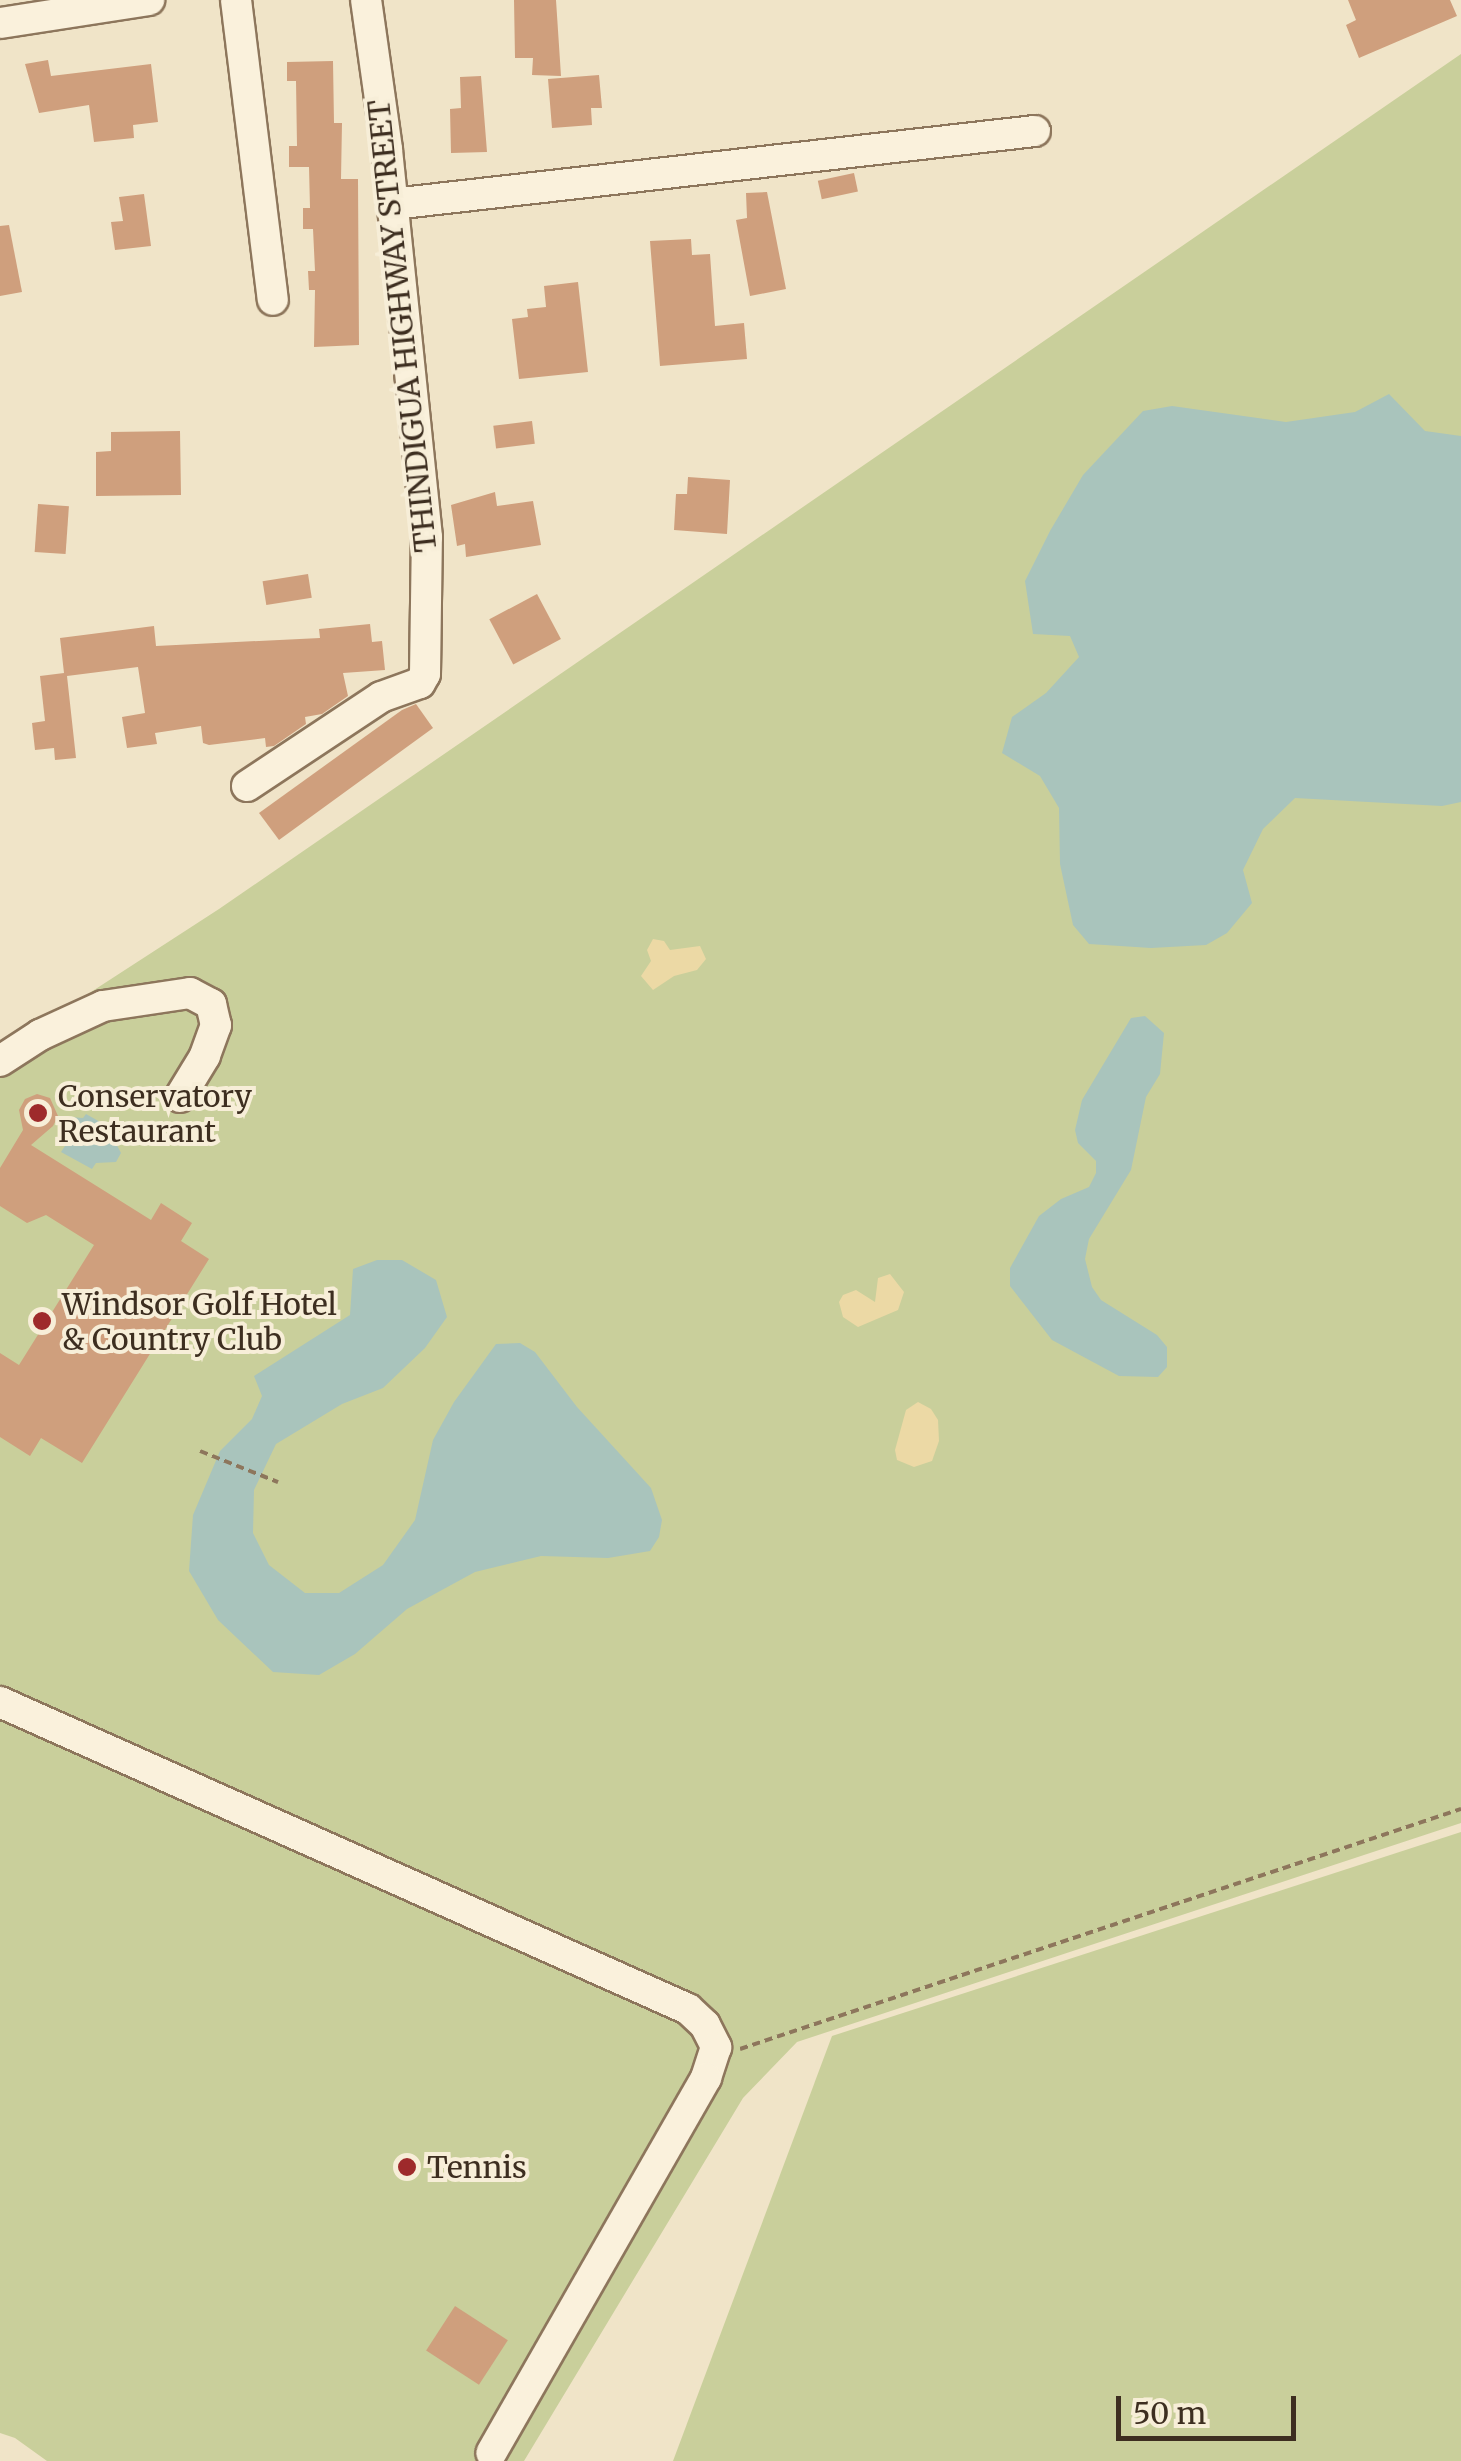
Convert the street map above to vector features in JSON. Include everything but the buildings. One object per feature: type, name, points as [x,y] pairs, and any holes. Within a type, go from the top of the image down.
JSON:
[{"type":"street","points":[[0,23],[149,0]]},
{"type":"street","points":[[236,0],[273,300]]},
{"type":"street","name":"THINDIGUA HIGHWAY STREET","points":[[247,786],[380,698],[420,683],[426,654],[426,536],[393,204],[366,0]]},
{"type":"street","points":[[393,204],[1034,131]]},
{"type":"street","points":[[0,1061],[40,1035],[103,1006],[190,993],[211,1004],[216,1025],[205,1056],[180,1097]]},
{"type":"street","points":[[0,1702],[688,2009],[706,2024],[716,2047],[706,2078],[491,2453]]},
{"type":"path","points":[[200,1451],[278,1482]]},
{"type":"path","points":[[712,2058],[1461,1809]]},
{"type":"green space","points":[[1461,54],[1461,1823],[797,2042],[743,2098],[524,2461],[47,2461],[15,2438],[0,2433],[0,1051],[219,909]]},
{"type":"green space","points":[[1461,1832],[1461,2461],[673,2461],[832,2036]]},
{"type":"sand","points":[[653,939],[664,941],[670,950],[700,946],[706,959],[697,970],[674,976],[653,990],[641,976],[651,961],[647,950]]},
{"type":"sand","points":[[890,1274],[904,1292],[898,1310],[858,1327],[843,1317],[839,1302],[843,1295],[856,1290],[875,1302],[878,1278]]},
{"type":"sand","points":[[918,1402],[931,1409],[938,1420],[939,1441],[932,1461],[914,1467],[897,1460],[895,1450],[906,1410]]},
{"type":"water","points":[[1389,394],[1425,431],[1461,436],[1461,802],[1442,806],[1295,798],[1263,829],[1243,870],[1252,903],[1227,933],[1206,945],[1151,948],[1089,944],[1073,925],[1060,864],[1059,808],[1040,776],[1002,753],[1012,717],[1046,693],[1079,657],[1070,636],[1033,634],[1025,581],[1050,531],[1083,475],[1143,411],[1172,406],[1286,422],[1355,412]]},
{"type":"water","points":[[1145,1016],[1164,1033],[1160,1074],[1146,1097],[1131,1170],[1089,1239],[1085,1259],[1092,1287],[1101,1300],[1157,1335],[1167,1347],[1167,1367],[1158,1377],[1119,1376],[1052,1340],[1010,1286],[1010,1268],[1039,1216],[1061,1199],[1089,1187],[1096,1173],[1096,1161],[1078,1143],[1075,1130],[1082,1100],[1131,1018]]},
{"type":"water","points":[[86,1114],[116,1131],[112,1136],[121,1153],[116,1162],[96,1163],[92,1169],[61,1152],[65,1146],[58,1138],[61,1122]]},
{"type":"water","points":[[377,1260],[402,1260],[436,1280],[447,1317],[425,1348],[383,1388],[342,1404],[276,1444],[254,1490],[253,1533],[269,1565],[305,1593],[339,1593],[383,1565],[415,1520],[433,1440],[454,1402],[496,1344],[520,1343],[535,1352],[577,1407],[651,1488],[662,1520],[659,1537],[650,1551],[608,1558],[541,1556],[475,1572],[407,1609],[355,1654],[319,1675],[273,1672],[218,1620],[189,1571],[193,1515],[220,1451],[252,1419],[262,1396],[254,1376],[350,1315],[353,1269]]},
{"type":"place","name":"Conservatory Restaurant","points":[[38,1113]]},
{"type":"place","name":"Windsor Golf Hotel & Country Club","points":[[42,1321]]},
{"type":"place","name":"Tennis","points":[[407,2167]]}]
